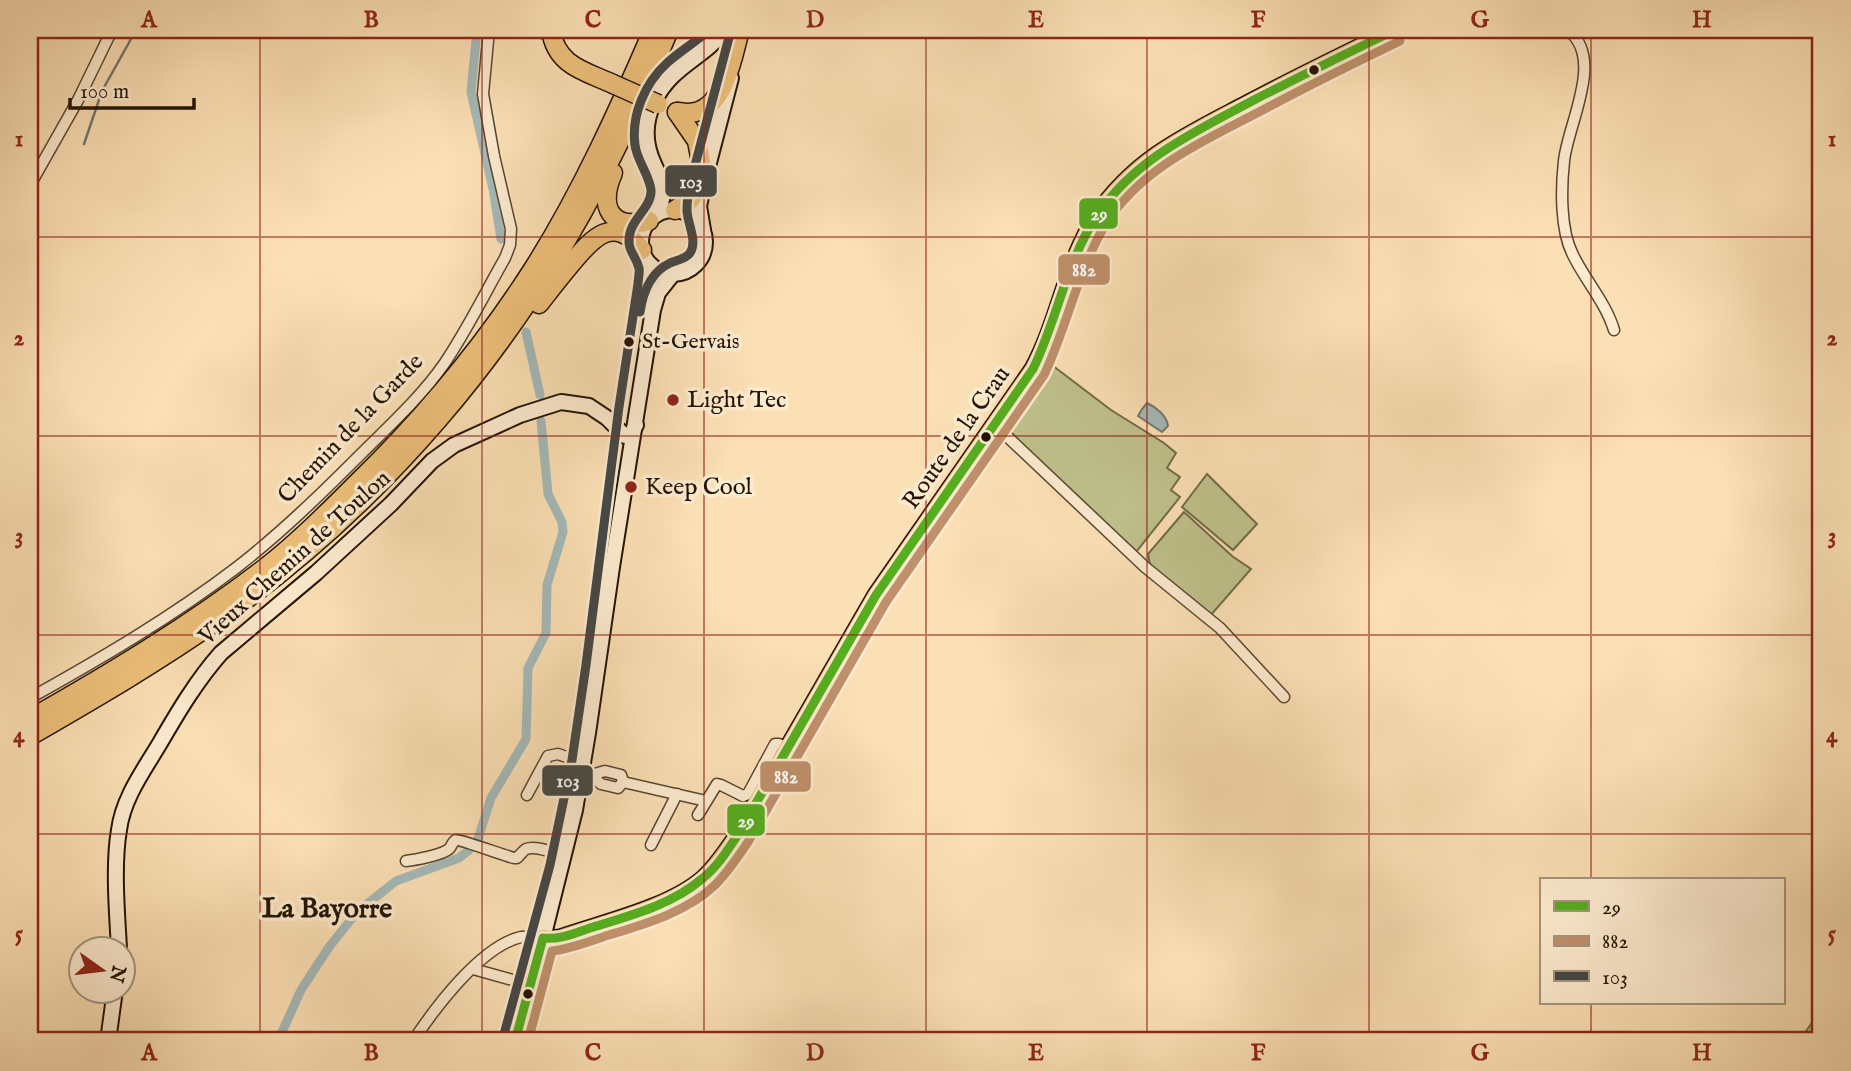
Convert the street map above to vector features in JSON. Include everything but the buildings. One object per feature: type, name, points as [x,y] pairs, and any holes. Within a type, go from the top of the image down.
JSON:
[{"type":"highway","points":[[556,30],[577,58],[611,83]]},
{"type":"highway","points":[[556,30],[557,48],[575,68],[677,112],[692,123],[702,138],[706,173]]},
{"type":"highway","points":[[454,378],[542,240],[578,177],[628,71],[637,48],[640,30]]},
{"type":"highway","points":[[30,719],[144,652],[212,606],[266,566],[314,525],[380,461],[454,378],[535,266],[569,207],[624,97],[653,30]]},
{"type":"highway","points":[[421,441],[473,377],[541,282],[602,176],[669,30]]},
{"type":"highway","points":[[652,218],[635,225],[618,220],[607,207],[607,187],[677,30]]},
{"type":"highway","points":[[677,112],[697,112],[717,96],[729,71],[742,30]]},
{"type":"highway","points":[[674,209],[690,200],[695,193],[701,162],[698,141],[677,112]]},
{"type":"highway","points":[[30,736],[147,667],[220,618],[324,536],[468,392],[588,243],[602,234],[623,233],[633,239],[647,257]]},
{"type":"main road","points":[[515,1041],[585,770],[650,285],[647,257],[641,240],[643,230],[662,201],[663,188],[647,146],[646,128],[651,109],[666,81],[716,41],[725,30]]},
{"type":"main road","points":[[647,257],[657,270],[673,274],[683,272],[700,260],[705,240],[699,206],[742,30]]},
{"type":"main road","name":"Route de la Crau","points":[[543,938],[560,938],[674,899],[704,878],[719,862],[737,836],[896,563],[1029,375],[1044,349],[1080,248],[1111,195],[1130,174],[1195,131],[1303,74],[1395,30]]},
{"type":"main road","points":[[652,218],[674,209],[684,211],[692,215],[703,230]]},
{"type":"main road","points":[[614,551],[631,455],[631,430],[655,302],[663,284],[673,274]]},
{"type":"main road","name":"Vieux Chemin de Toulon","points":[[119,934],[117,847],[126,803],[169,728],[214,660],[316,573],[432,461],[454,445],[520,415],[561,402],[589,406],[631,430]]},
{"type":"main road","points":[[536,966],[560,938]]},
{"type":"main road","points":[[108,1041],[113,1004]]},
{"type":"street","points":[[30,185],[78,100],[112,30]]},
{"type":"street","name":"Chemin de la Garde","points":[[30,698],[157,623],[237,567],[332,484],[409,405],[444,364],[510,246],[511,229],[483,94],[489,30]]},
{"type":"street","points":[[527,30],[556,30]]},
{"type":"street","points":[[1568,30],[1576,36],[1581,46],[1585,69],[1564,160],[1565,232],[1572,254],[1606,310],[1614,330]]},
{"type":"street","points":[[995,425],[1145,567],[1220,628],[1284,697]]},
{"type":"street","points":[[698,815],[717,785],[743,796],[748,794],[775,744],[788,748]]},
{"type":"street","points":[[527,795],[548,756],[558,754],[585,770],[621,775],[623,782],[706,801]]},
{"type":"street","points":[[651,845],[677,794]]},
{"type":"street","points":[[406,861],[444,852],[459,839],[514,858],[528,848],[564,856]]},
{"type":"street","points":[[413,1041],[451,990],[483,958],[520,937],[543,938]]},
{"type":"street","points":[[473,969],[531,985]]},
{"type":"green space","points":[[1044,359],[1111,410],[1176,453],[1167,468],[1180,477],[1171,490],[1180,497],[1136,552],[1001,426]]},
{"type":"green space","points":[[1207,474],[1257,524],[1233,550],[1182,507]]},
{"type":"green space","points":[[1184,512],[1232,556],[1251,569],[1211,615],[1151,570],[1148,554]]},
{"type":"green space","points":[[1821,1010],[1821,1041],[1799,1041]]},
{"type":"shaded area","points":[[1147,403],[1166,419],[1168,426],[1162,432],[1138,416]]},
{"type":"waterway","points":[[84,144],[102,91],[136,30]]},
{"type":"waterway","points":[[477,30],[471,92],[493,189],[501,239]]},
{"type":"waterway","points":[[526,332],[540,395]]},
{"type":"waterway","points":[[477,842],[491,798],[526,739],[528,668],[546,633],[547,585],[563,532],[562,522],[548,494],[541,421]]},
{"type":"waterway","points":[[278,1041],[301,990],[329,947],[357,912],[396,881],[459,858],[469,850]]},
{"type":"transit line","name":"103","points":[[503,1038],[550,865],[572,760],[586,665],[639,274],[629,239],[632,228],[651,196],[650,184],[636,151],[635,122],[641,100],[659,71],[709,30]]},
{"type":"transit line","name":"103","points":[[640,312],[643,297],[653,277],[663,267],[686,257],[692,248],[693,238],[687,215],[689,188],[731,30]]},
{"type":"transit line","name":"29","points":[[515,1041],[543,938],[567,936],[664,903],[703,878],[726,853],[876,595],[1033,369],[1077,253],[1096,217],[1111,197],[1146,163],[1187,136],[1395,30]]},
{"type":"transit line","name":"882","points":[[528,1041],[552,951],[573,947],[679,910],[715,885],[737,859],[886,602],[1044,375],[1086,263],[1104,227],[1118,207],[1134,189],[1193,147],[1400,41]]},
{"type":"place","name":"St-Gervais","points":[[629,342]]},
{"type":"place","name":"Light Tec","points":[[673,400]]},
{"type":"place","name":"Keep Cool","points":[[631,487]]},
{"type":"district","name":"La Bayorre","points":[[327,909]]}]
